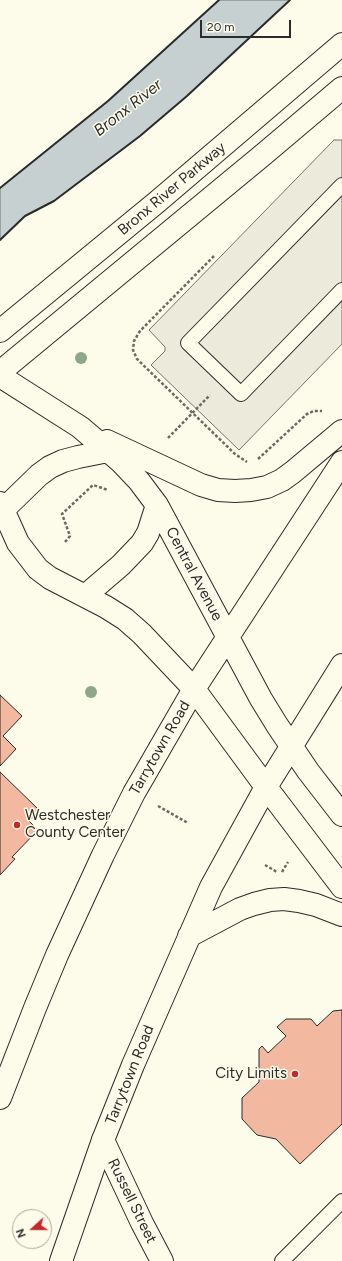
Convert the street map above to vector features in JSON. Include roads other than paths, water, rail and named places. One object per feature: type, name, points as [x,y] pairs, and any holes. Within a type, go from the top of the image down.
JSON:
[{"type":"main road","name":"Bronx River Parkway","points":[[0,331],[163,196],[342,44]]},
{"type":"main road","points":[[0,372],[252,165],[342,88]]},
{"type":"main road","name":"Central Avenue","points":[[0,376],[80,427],[132,473],[157,505],[261,699],[291,747],[342,815]]},
{"type":"main road","points":[[80,427],[196,483],[218,490],[235,491],[266,487],[282,480],[294,472],[342,431]]},
{"type":"main road","points":[[108,451],[63,461],[50,467],[2,507],[18,542],[38,569],[50,578],[106,606],[125,619],[142,634],[194,689],[342,887]]},
{"type":"main road","name":"Tarrytown Road","points":[[0,1098],[26,1029],[54,962],[103,855],[134,793],[194,689],[342,462]]},
{"type":"main road","points":[[85,596],[121,565],[142,543],[154,518],[157,505]]},
{"type":"main road","name":"Tarrytown Road","points":[[61,1261],[103,1140],[154,1014],[211,888],[266,787],[342,665]]},
{"type":"main road","points":[[189,936],[240,909],[270,900],[284,899],[300,901],[316,905],[342,915]]},
{"type":"main road","name":"Russell Street","points":[[103,1140],[142,1223],[162,1261]]},
{"type":"lane","points":[[342,185],[188,343],[241,394],[342,290]]},
{"type":"lane","points":[[282,1261],[342,1201]]},
{"type":"water","name":"Bronx River","points":[[219,0],[290,0],[187,96],[140,136],[54,201],[25,216],[0,240],[0,188],[108,101]]},
{"type":"place","name":"Westchester County Center","points":[[17,825]]},
{"type":"place","name":"City Limits","points":[[295,1074]]}]
